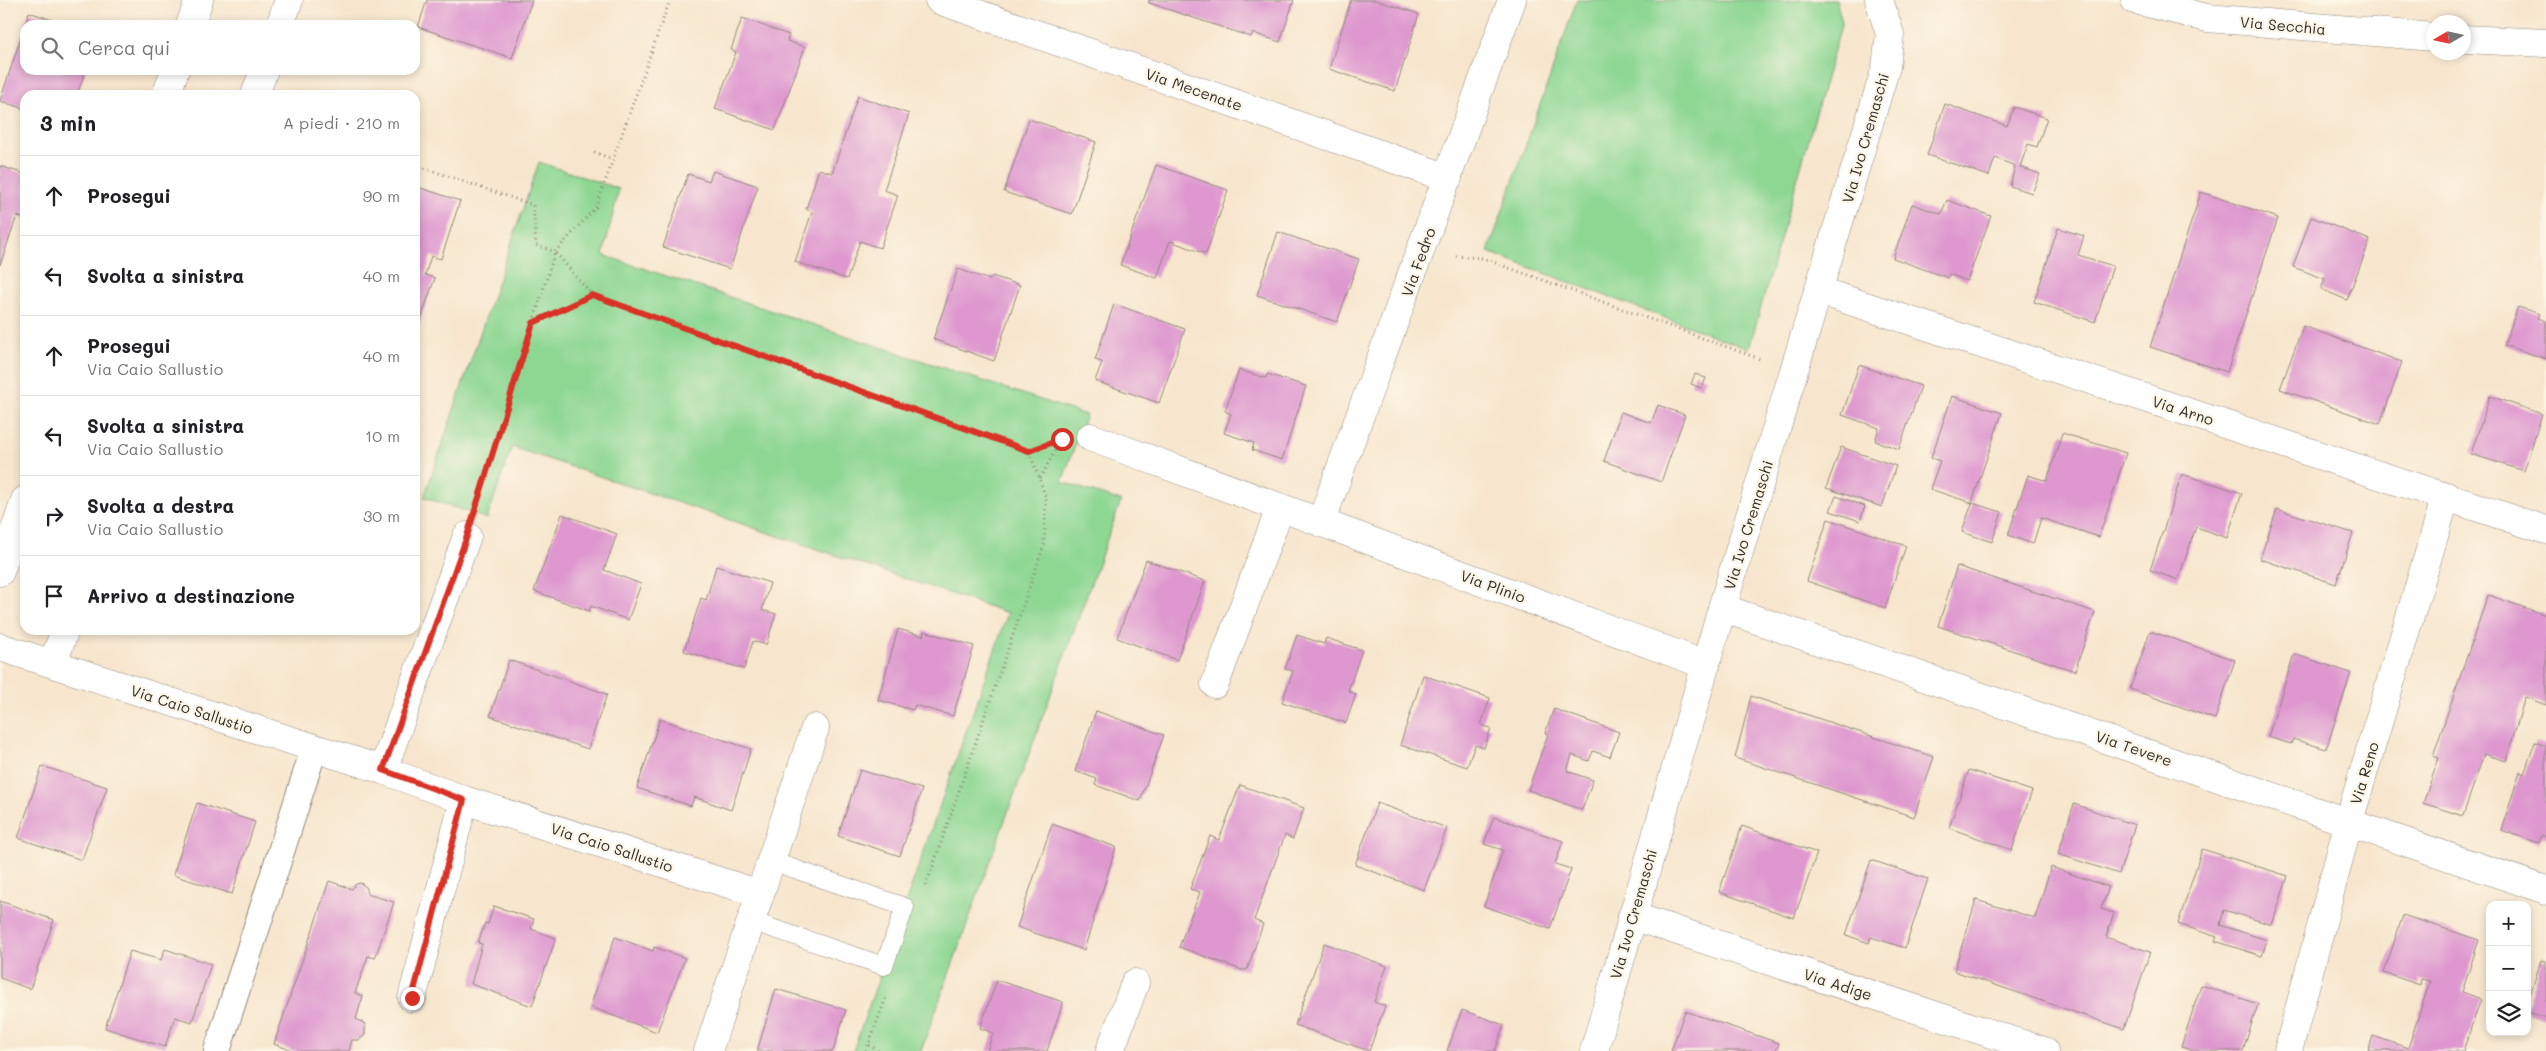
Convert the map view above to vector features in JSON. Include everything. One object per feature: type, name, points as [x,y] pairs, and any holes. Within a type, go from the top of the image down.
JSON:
[{"type":"street","points":[[192,20],[199,0]]},
{"type":"street","points":[[282,20],[289,0]]},
{"type":"street","name":"Via Mecenate","points":[[939,0],[1448,178]]},
{"type":"street","name":"Via Fedro","points":[[1321,522],[1512,0]]},
{"type":"street","name":"Via Ivo Cremaschi","points":[[1594,1051],[1722,608],[1820,291],[1886,67],[1890,34],[1879,0]]},
{"type":"street","name":"Via Secchia","points":[[2135,0],[2208,18],[2426,36]]},
{"type":"street","points":[[2471,39],[2546,43]]},
{"type":"street","points":[[168,90],[172,75]]},
{"type":"street","points":[[257,90],[262,75]]},
{"type":"street","name":"Via Arno","points":[[1820,291],[2546,530]]},
{"type":"street","name":"Via Plinio","points":[[1090,437],[1706,665]]},
{"type":"street","name":"Via Reno","points":[[2288,1051],[2349,821],[2446,496]]},
{"type":"street","points":[[1216,684],[1280,508]]},
{"type":"street","points":[[0,572],[20,514]]},
{"type":"street","points":[[383,770],[467,536]]},
{"type":"street","name":"Via Tevere","points":[[1722,608],[2546,890]]},
{"type":"street","points":[[53,663],[63,635]]},
{"type":"street","name":"Via Caio Sallustio","points":[[0,647],[383,770],[464,800],[760,894]]},
{"type":"street","points":[[708,1051],[815,728]]},
{"type":"street","points":[[217,1051],[314,749]]},
{"type":"street","points":[[412,998],[464,800]]},
{"type":"street","name":"Via Adige","points":[[1632,916],[2044,1051]]},
{"type":"street","points":[[1110,1051],[1135,983]]},
{"type":"lane","points":[[751,921],[884,966],[905,907],[771,861]]},
{"type":"path","points":[[467,536],[556,252],[596,207],[670,0]]},
{"type":"path","points":[[594,152],[612,159]]},
{"type":"path","points":[[420,167],[533,205],[536,245],[556,252],[592,295],[1029,451],[1062,439],[1039,478]]},
{"type":"path","points":[[1421,253],[1482,258],[1795,372]]},
{"type":"path","points":[[533,323],[592,295]]},
{"type":"path","points":[[924,890],[1044,545],[1046,498],[1029,451]]},
{"type":"path","points":[[866,1051],[888,990]]},
{"type":"path","points":[[868,1045],[878,1051]]},
{"type":"green space","points":[[1577,0],[1836,0],[1842,22],[1749,349],[1488,252]]},
{"type":"green space","points":[[539,162],[619,189],[603,255],[1086,415],[1062,482],[1121,501],[921,1051],[853,1051],[1008,613],[512,447],[487,519],[424,497]]},
{"type":"building","points":[[427,0],[532,0],[512,58],[420,28],[420,21]]},
{"type":"building","points":[[1149,0],[1294,0],[1280,42],[1253,33],[1251,37],[1149,3]]},
{"type":"building","points":[[1351,0],[1375,0],[1419,14],[1395,91],[1329,69]]},
{"type":"building","points":[[29,12],[52,20],[27,20]]},
{"type":"building","points":[[742,18],[789,35],[787,41],[805,47],[775,130],[715,109],[736,52],[731,50]]},
{"type":"building","points":[[20,40],[20,75],[84,75],[79,90],[20,90],[20,107],[0,101]]},
{"type":"building","points":[[858,96],[909,114],[884,190],[898,195],[880,248],[860,241],[847,279],[795,262],[812,212],[806,209],[819,169],[832,173]]},
{"type":"building","points":[[1945,104],[2007,126],[2014,107],[2047,118],[2037,147],[2028,144],[2020,167],[2040,174],[2032,193],[2010,186],[2015,166],[1995,158],[1989,176],[1927,155]]},
{"type":"building","points":[[1029,119],[1096,142],[1072,214],[1004,192]]},
{"type":"building","points":[[1156,165],[1228,190],[1206,254],[1170,241],[1157,278],[1120,265]]},
{"type":"building","points":[[0,166],[20,172],[20,217],[17,216],[0,265]]},
{"type":"building","points":[[713,171],[758,186],[730,269],[663,247],[688,174],[709,181]]},
{"type":"building","points":[[420,188],[460,201],[441,259],[431,256],[425,275],[435,278],[420,322]]},
{"type":"building","points":[[2201,192],[2278,218],[2227,372],[2150,347]]},
{"type":"building","points":[[1947,200],[1991,216],[1967,281],[1949,274],[1948,278],[1893,258],[1912,204],[1941,214]]},
{"type":"building","points":[[2311,217],[2370,240],[2347,300],[2321,289],[2325,279],[2293,267]]},
{"type":"building","points":[[2058,228],[2084,236],[2078,255],[2113,266],[2095,322],[2034,302]]},
{"type":"building","points":[[1278,232],[1359,259],[1337,322],[1257,295]]},
{"type":"building","points":[[958,269],[990,280],[992,276],[1020,285],[994,361],[933,339]]},
{"type":"building","points":[[1114,304],[1185,329],[1159,403],[1095,381],[1102,362],[1095,360]]},
{"type":"building","points":[[2518,307],[2540,314],[2538,318],[2546,321],[2546,359],[2504,345]]},
{"type":"building","points":[[2303,326],[2402,362],[2380,424],[2280,389]]},
{"type":"building","points":[[1859,365],[1921,386],[1899,449],[1875,441],[1879,428],[1842,415]]},
{"type":"building","points":[[1239,370],[1266,378],[1267,374],[1306,386],[1282,460],[1252,450],[1254,443],[1224,433],[1231,414],[1225,411]]},
{"type":"building","points":[[1695,374],[1706,378],[1702,388],[1691,384]]},
{"type":"building","points":[[1952,396],[2002,413],[1972,503],[1930,489],[1940,461],[1931,458]]},
{"type":"building","points":[[2490,396],[2542,414],[2524,471],[2471,454]]},
{"type":"building","points":[[1658,405],[1685,415],[1661,482],[1604,461],[1621,412],[1651,423]]},
{"type":"building","points":[[2062,433],[2126,453],[2099,537],[2041,518],[2033,544],[2008,535],[2028,475],[2047,481]]},
{"type":"building","points":[[1841,447],[1896,466],[1882,507],[1826,488]]},
{"type":"building","points":[[2182,474],[2242,493],[2227,538],[2196,527],[2178,580],[2150,570]]},
{"type":"building","points":[[1836,496],[1865,506],[1860,521],[1830,511]]},
{"type":"building","points":[[1972,503],[2002,512],[1992,542],[1962,532]]},
{"type":"building","points":[[2277,509],[2353,533],[2336,584],[2260,559]]},
{"type":"building","points":[[562,514],[617,534],[604,570],[641,584],[628,620],[591,606],[589,611],[534,591]]},
{"type":"building","points":[[1828,519],[1906,546],[1885,608],[1807,581]]},
{"type":"building","points":[[1146,560],[1205,581],[1177,660],[1117,638]]},
{"type":"building","points":[[716,566],[770,583],[762,610],[776,614],[766,645],[753,641],[744,669],[684,651],[701,598],[706,600]]},
{"type":"building","points":[[1957,566],[2095,612],[2075,671],[1938,626]]},
{"type":"building","points":[[2488,595],[2546,615],[2546,705],[2525,697],[2506,761],[2484,754],[2463,816],[2423,803],[2439,758],[2433,756]]},
{"type":"building","points":[[898,629],[923,636],[924,631],[974,646],[953,716],[915,705],[913,710],[878,700]]},
{"type":"building","points":[[2150,631],[2235,660],[2215,719],[2130,689]]},
{"type":"building","points":[[1297,635],[1324,644],[1326,638],[1362,650],[1348,691],[1356,694],[1346,723],[1282,702],[1293,671],[1285,669]]},
{"type":"building","points":[[2294,654],[2351,673],[2326,749],[2293,739],[2291,744],[2268,737]]},
{"type":"building","points":[[509,660],[607,694],[588,749],[490,716]]},
{"type":"building","points":[[1423,675],[1490,698],[1481,725],[1491,728],[1484,748],[1475,745],[1467,767],[1400,745]]},
{"type":"building","points":[[1751,696],[1934,757],[1914,817],[1735,758]]},
{"type":"building","points":[[1554,709],[1619,732],[1610,757],[1593,751],[1589,761],[1572,755],[1567,771],[1593,780],[1582,810],[1528,790],[1548,734],[1545,733]]},
{"type":"building","points":[[1096,711],[1164,735],[1140,801],[1095,785],[1097,779],[1075,771]]},
{"type":"building","points":[[660,719],[751,749],[731,810],[694,797],[691,806],[637,788]]},
{"type":"building","points":[[2535,742],[2546,746],[2546,837],[2542,835],[2539,843],[2501,830],[2520,772],[2524,774]]},
{"type":"building","points":[[42,766],[107,787],[82,860],[18,838]]},
{"type":"building","points":[[860,770],[922,789],[900,856],[838,836]]},
{"type":"building","points":[[1969,770],[2032,791],[2012,850],[1949,828]]},
{"type":"building","points":[[1240,785],[1304,808],[1293,839],[1285,835],[1254,920],[1263,924],[1247,970],[1242,970],[1179,947],[1200,892],[1190,889],[1210,836],[1219,840]]},
{"type":"building","points":[[197,803],[255,822],[232,894],[173,875]]},
{"type":"building","points":[[1377,803],[1447,828],[1424,890],[1355,865]]},
{"type":"building","points":[[2074,804],[2135,825],[2119,874],[2058,854]]},
{"type":"building","points":[[1494,817],[1563,841],[1555,864],[1571,869],[1550,929],[1484,906],[1503,850],[1484,844]]},
{"type":"building","points":[[1052,824],[1116,847],[1084,950],[1017,927]]},
{"type":"building","points":[[1742,826],[1817,853],[1794,918],[1719,892]]},
{"type":"building","points":[[2202,849],[2288,876],[2272,925],[2224,910],[2220,925],[2267,940],[2262,956],[2215,941],[2217,937],[2178,924]]},
{"type":"building","points":[[1871,860],[1928,879],[1905,948],[1871,937],[1869,943],[1846,935]]},
{"type":"building","points":[[2051,867],[2109,887],[2101,909],[2114,913],[2106,937],[2150,952],[2124,1029],[1954,971],[1976,900],[2035,918]]},
{"type":"building","points":[[329,881],[352,889],[356,884],[361,883],[367,888],[367,894],[394,902],[375,958],[368,956],[355,993],[363,996],[356,1019],[365,1024],[365,1035],[359,1040],[352,1040],[349,1051],[293,1051],[274,1044]]},
{"type":"building","points":[[0,901],[54,920],[30,989],[0,978]]},
{"type":"building","points":[[494,906],[534,919],[531,929],[556,938],[532,1006],[471,984],[482,944],[478,943],[485,923],[488,924]]},
{"type":"building","points":[[2403,915],[2479,940],[2462,992],[2481,999],[2463,1051],[2368,1051],[2373,1036],[2408,1048],[2430,981],[2421,979],[2420,985],[2384,973]]},
{"type":"building","points":[[615,937],[653,951],[654,947],[685,958],[657,1032],[590,1007]]},
{"type":"building","points":[[1324,943],[1387,966],[1374,1002],[1385,1006],[1369,1051],[1295,1025]]},
{"type":"building","points":[[165,949],[211,964],[192,1022],[175,1017],[165,1047],[105,1028],[130,951],[161,960]]},
{"type":"building","points":[[2541,960],[2546,961],[2546,1018],[2531,1013],[2531,992]]},
{"type":"building","points":[[997,980],[1063,1002],[1047,1051],[987,1051],[993,1033],[980,1028]]},
{"type":"building","points":[[2201,985],[2258,1004],[2243,1051],[2194,1051],[2181,1047]]},
{"type":"building","points":[[776,989],[846,1010],[833,1051],[757,1051]]},
{"type":"building","points":[[1462,1010],[1504,1025],[1495,1051],[1447,1051]]},
{"type":"building","points":[[1685,1011],[1779,1043],[1776,1051],[1671,1051]]},
{"type":"route","points":[[412,998],[464,800],[383,770],[467,536],[533,323],[592,295],[1029,451],[1062,439]]}]
